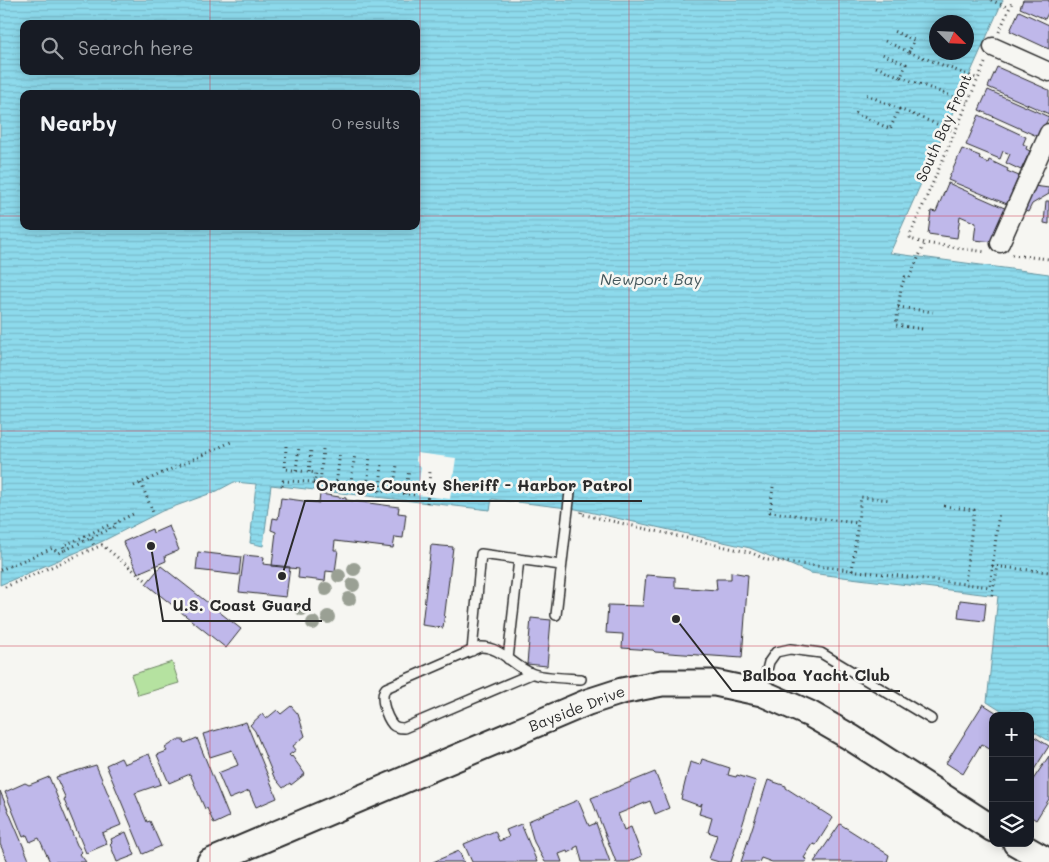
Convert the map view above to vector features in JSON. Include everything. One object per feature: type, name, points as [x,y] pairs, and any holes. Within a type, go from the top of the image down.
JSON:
[{"type":"main road","name":"Bayside Drive","points":[[210,862],[567,711],[622,691],[662,683],[715,683],[762,693],[810,714],[989,826]]},
{"type":"main road","points":[[1023,847],[1049,862]]},
{"type":"street","points":[[993,47],[1049,72]]},
{"type":"street","points":[[997,250],[1041,168],[1049,133]]},
{"type":"lane","points":[[556,615],[570,492]]},
{"type":"lane","points":[[472,651],[481,554],[561,565]]},
{"type":"lane","points":[[508,659],[519,559]]},
{"type":"lane","points":[[531,674],[404,728],[398,728],[393,725],[382,701],[383,692],[386,688],[480,647],[487,647],[531,674],[581,679]]},
{"type":"lane","points":[[762,693],[769,662],[776,652],[790,649],[820,653],[930,720]]},
{"type":"path","points":[[991,0],[1010,8]]},
{"type":"path","name":"South Bay Front","points":[[925,243],[910,239],[911,233],[954,131],[1013,0]]},
{"type":"path","points":[[891,30],[914,40],[909,52]]},
{"type":"path","points":[[885,41],[978,79]]},
{"type":"path","points":[[882,54],[906,64],[901,77]]},
{"type":"path","points":[[876,66],[967,102]]},
{"type":"path","points":[[863,93],[899,110],[954,131]]},
{"type":"path","points":[[855,113],[890,129],[899,110]]},
{"type":"path","points":[[922,329],[896,325],[901,288],[906,277],[909,278],[925,243],[997,250],[1049,259]]},
{"type":"path","points":[[898,307],[933,312]]},
{"type":"path","points":[[134,486],[231,442]]},
{"type":"path","points":[[286,446],[285,469],[316,473],[315,482]]},
{"type":"path","points":[[296,470],[299,447]]},
{"type":"path","points":[[309,472],[311,449]]},
{"type":"path","points":[[320,485],[323,450]]},
{"type":"path","points":[[336,486],[340,452]]},
{"type":"path","points":[[350,488],[355,454]]},
{"type":"path","points":[[367,490],[370,455]]},
{"type":"path","points":[[380,491],[382,463]]},
{"type":"path","points":[[393,492],[397,465]]},
{"type":"path","points":[[405,494],[409,470]]},
{"type":"path","points":[[427,503],[430,472]]},
{"type":"path","points":[[282,486],[283,481],[315,482],[314,484],[320,485],[417,494]]},
{"type":"path","points":[[141,483],[154,515]]},
{"type":"path","points":[[773,487],[770,512],[858,523]]},
{"type":"path","points":[[852,571],[861,497],[891,500]]},
{"type":"path","points":[[944,506],[974,510],[966,584]]},
{"type":"path","points":[[582,509],[581,514],[752,552],[767,560],[990,587],[999,512]]},
{"type":"path","points":[[0,570],[53,548],[58,553],[116,526],[115,523],[133,514]]},
{"type":"path","points":[[65,550],[63,546],[109,525],[110,529]]},
{"type":"path","points":[[91,539],[95,548]]},
{"type":"path","points":[[5,587],[102,545],[148,582]]},
{"type":"path","points":[[992,566],[1049,572]]},
{"type":"path","points":[[992,595],[998,566]]},
{"type":"green space","points":[[172,662],[179,683],[138,695],[131,675]]},
{"type":"water","name":"Newport Bay","points":[[0,0],[1003,0],[890,253],[1049,274],[1049,741],[1034,732],[1034,712],[1003,712],[987,702],[998,596],[810,573],[750,548],[576,509],[492,499],[490,510],[271,485],[263,546],[250,543],[256,484],[234,482],[217,491],[162,511],[101,542],[0,585]]},
{"type":"pier","points":[[417,453],[456,458],[450,499],[417,495],[421,467],[416,461]]},
{"type":"building","points":[[1023,0],[1049,0],[1049,14],[1045,19],[1020,8]]},
{"type":"building","points":[[1019,11],[1049,25],[1049,49],[1010,31]]},
{"type":"building","points":[[997,67],[1049,90],[1049,114],[988,87]]},
{"type":"building","points":[[988,90],[1049,117],[1039,137],[979,110]]},
{"type":"building","points":[[979,115],[1026,137],[1023,144],[1030,151],[1021,170],[1006,163],[1010,154],[1003,151],[1000,159],[966,145]]},
{"type":"building","points":[[962,149],[980,156],[979,159],[988,163],[989,160],[1019,176],[1007,204],[948,180]]},
{"type":"building","points":[[948,183],[1009,210],[995,242],[974,240],[976,223],[960,216],[957,238],[928,234],[931,211],[936,212]]},
{"type":"building","points":[[1034,186],[1049,188],[1049,194],[1032,204],[1028,212],[1023,210]]},
{"type":"building","points":[[1046,201],[1049,201],[1049,224],[1044,223]]},
{"type":"building","points":[[320,494],[346,498],[346,500],[399,507],[398,513],[406,514],[403,538],[395,537],[393,548],[335,541],[334,550],[338,550],[335,572],[326,571],[325,581],[298,578],[299,569],[272,566],[276,532],[271,530],[273,518],[278,519],[281,498],[319,503]]},
{"type":"building","points":[[169,526],[179,550],[165,556],[166,561],[138,573],[123,542],[152,529],[153,533]]},
{"type":"building","points":[[431,545],[453,547],[443,628],[422,625]]},
{"type":"building","points":[[198,552],[241,557],[239,575],[196,570]]},
{"type":"building","points":[[244,555],[264,557],[263,564],[290,567],[286,597],[239,592]]},
{"type":"building","points":[[161,566],[241,629],[226,648],[146,584]]},
{"type":"building","points":[[731,572],[748,575],[742,658],[622,648],[623,634],[606,633],[608,605],[643,606],[646,575],[675,577],[675,587],[717,590],[716,579],[731,579]]},
{"type":"building","points":[[960,600],[986,603],[984,621],[958,618]]},
{"type":"building","points":[[531,618],[551,620],[547,666],[527,664]]},
{"type":"building","points":[[983,704],[996,712],[989,712],[989,749],[981,744],[963,774],[946,763]]},
{"type":"building","points":[[291,706],[298,714],[305,736],[293,746],[296,750],[289,755],[292,756],[305,774],[291,785],[290,783],[283,788],[274,777],[255,731],[250,725],[262,714],[266,719],[277,710],[281,714]]},
{"type":"building","points":[[246,722],[277,798],[256,807],[249,791],[229,799],[218,773],[238,765],[232,750],[210,757],[203,734]]},
{"type":"building","points":[[1034,737],[1049,746],[1034,770]]},
{"type":"building","points":[[197,738],[229,817],[214,824],[207,808],[205,809],[190,774],[169,783],[157,755],[167,751],[165,748],[177,740],[184,740],[185,743]]},
{"type":"building","points":[[149,754],[161,784],[135,793],[147,822],[150,821],[161,846],[143,854],[106,765],[121,758],[124,764]]},
{"type":"building","points":[[1049,756],[1049,799],[1036,820],[1034,819],[1034,778]]},
{"type":"building","points":[[702,759],[730,768],[728,775],[736,777],[737,775],[756,781],[731,862],[719,862],[709,859],[717,835],[708,832],[712,818],[699,814],[702,803],[700,806],[681,799],[690,762],[700,765]]},
{"type":"building","points":[[96,765],[121,825],[102,833],[107,844],[86,853],[56,777]]},
{"type":"building","points":[[655,772],[669,808],[655,814],[650,801],[618,814],[624,830],[631,827],[642,856],[629,862],[616,862],[591,798]]},
{"type":"building","points":[[49,777],[77,845],[82,852],[80,854],[86,862],[50,862],[39,838],[30,842],[27,835],[23,837],[5,792],[25,783],[29,785]]},
{"type":"building","points":[[768,780],[786,786],[786,788],[833,818],[816,845],[813,844],[804,858],[807,859],[806,862],[772,862],[761,858],[759,862],[741,862]]},
{"type":"building","points":[[0,791],[30,862],[8,862],[0,844]]},
{"type":"building","points":[[578,800],[589,826],[596,823],[610,862],[582,862],[578,846],[568,853],[567,851],[559,854],[562,862],[545,862],[534,842],[528,821]]},
{"type":"building","points":[[521,824],[537,862],[472,862],[464,844],[495,831],[499,841],[509,837],[506,830]]},
{"type":"building","points":[[840,824],[889,855],[887,862],[814,862]]},
{"type":"building","points":[[126,832],[135,855],[117,862],[110,844],[112,842],[111,839]]},
{"type":"building","points":[[459,851],[464,862],[433,862]]},
{"type":"place","name":"U.S. Coast Guard","points":[[151,546]]},
{"type":"place","name":"Orange County Sheriff - Harbor Patrol","points":[[282,576]]},
{"type":"place","name":"Balboa Yacht Club","points":[[676,619]]}]
